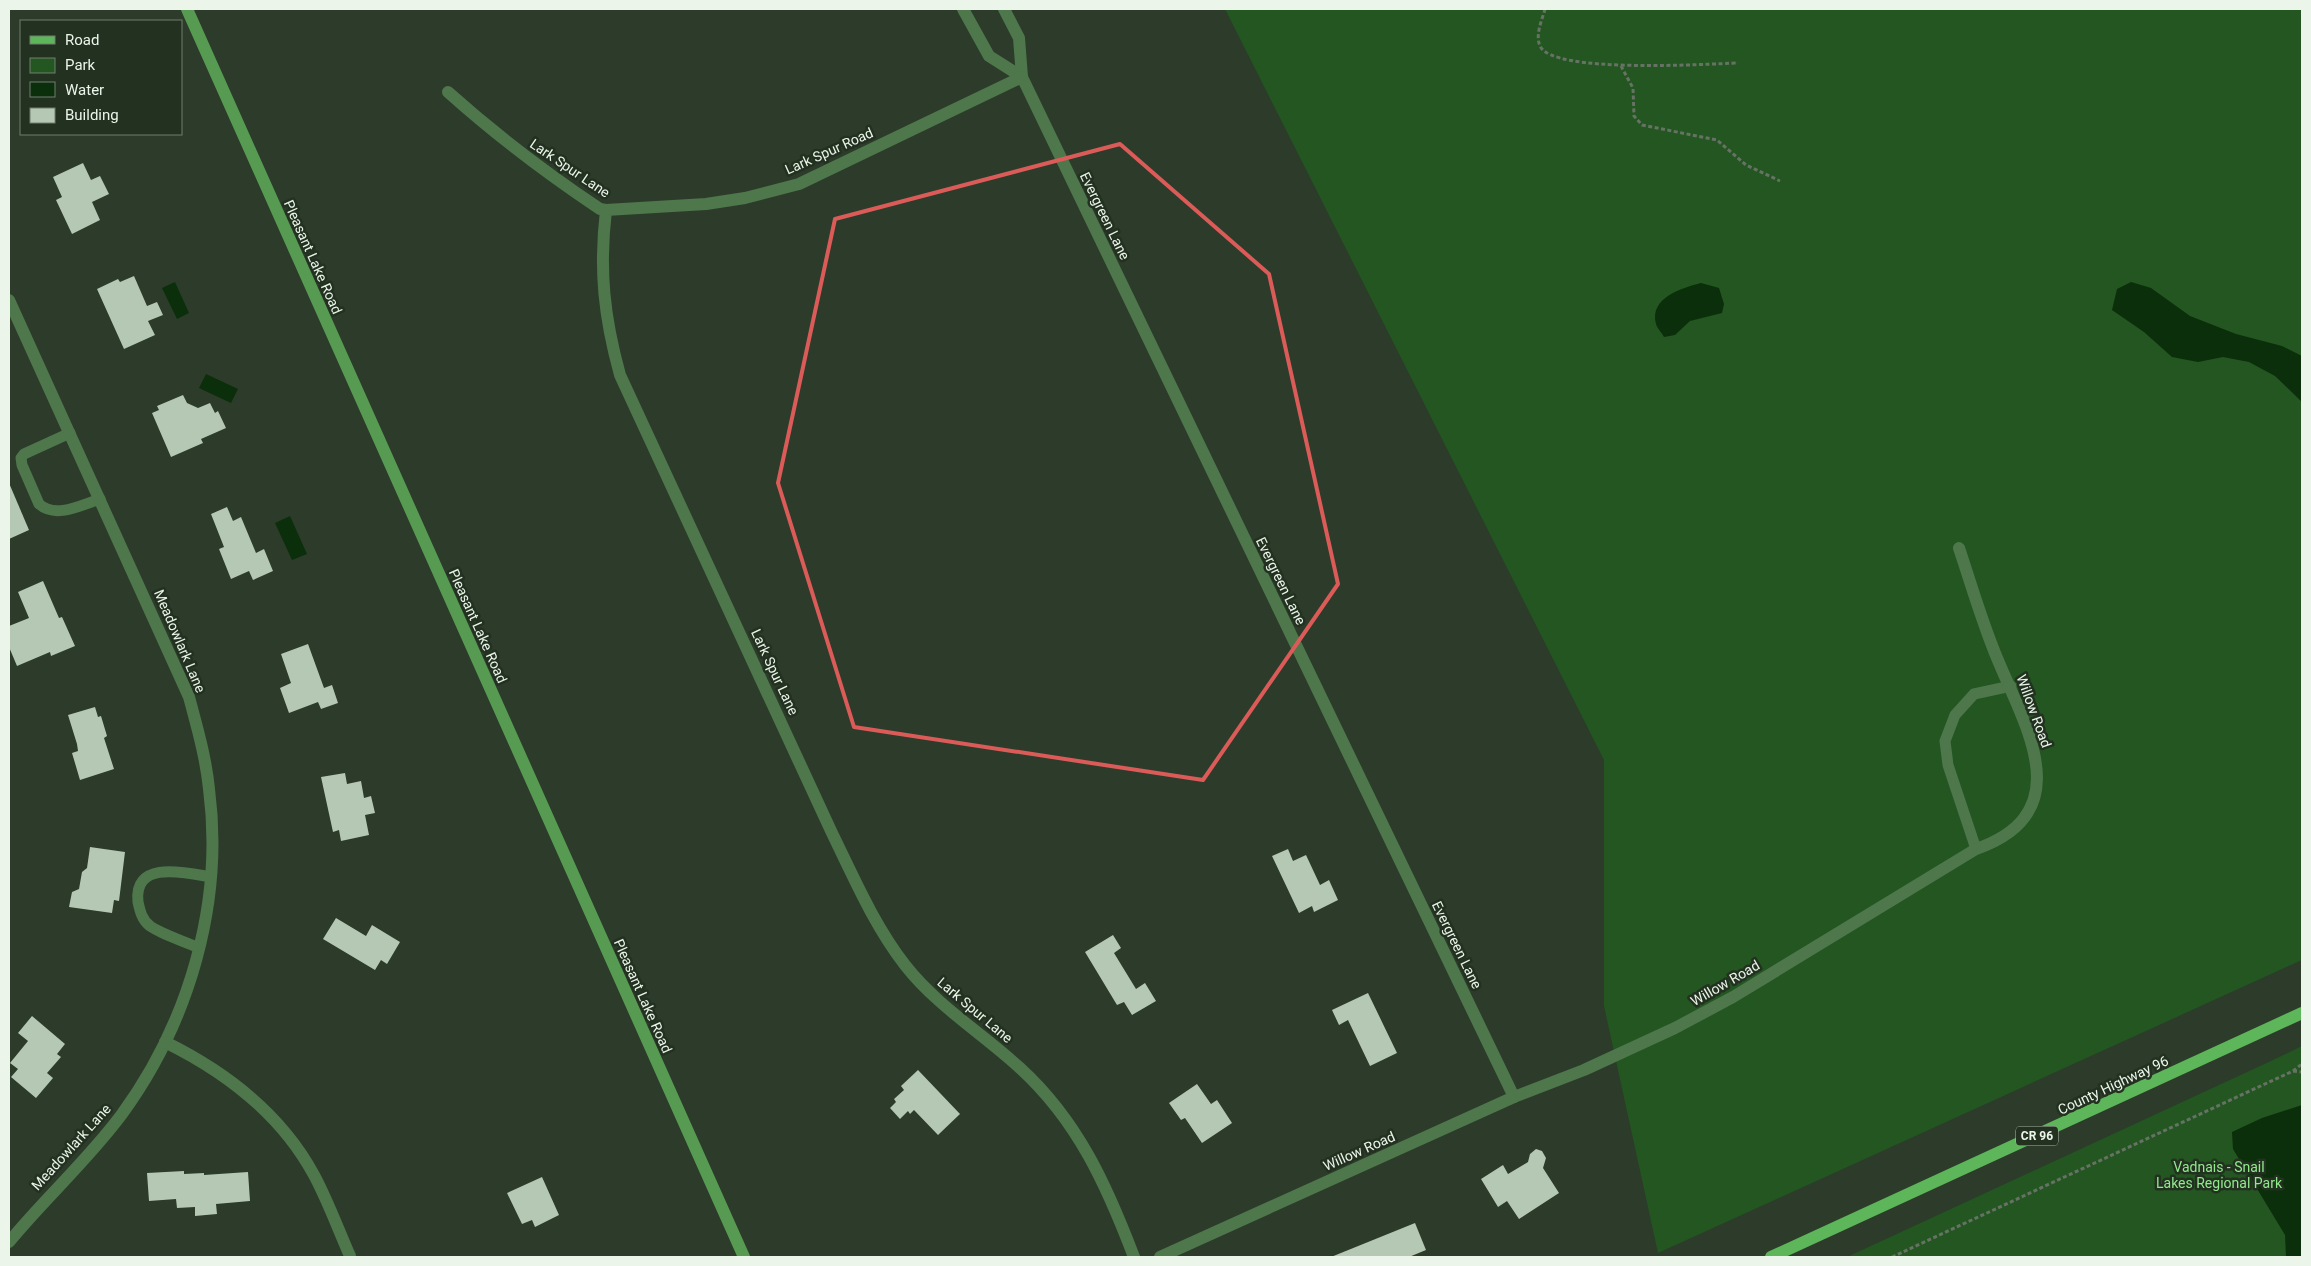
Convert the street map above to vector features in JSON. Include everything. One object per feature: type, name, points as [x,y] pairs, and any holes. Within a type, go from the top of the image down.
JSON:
[{"type":"main road","name":"County Highway 96","points":[[1771,1257],[2302,1013]]},
{"type":"street","name":"Pleasant Lake Road","points":[[187,9],[743,1257]]},
{"type":"street","points":[[197,9],[203,46]]},
{"type":"street","points":[[963,9],[989,56],[1022,77]]},
{"type":"street","name":"Evergreen Lane","points":[[1004,9],[1019,38],[1022,77],[1514,1097]]},
{"type":"street","name":"Lark Spur Road","points":[[606,210],[701,205],[745,198],[800,184],[1022,77]]},
{"type":"street","name":"Lark Spur Lane","points":[[448,92],[489,128],[546,172],[600,208],[606,210],[602,251],[602,291],[608,332],[620,375],[832,833],[864,897],[894,949],[932,995],[1015,1063],[1052,1102],[1078,1137],[1100,1175],[1134,1257]]},
{"type":"street","name":"Meadowlark Lane","points":[[9,300],[189,697],[202,743],[210,790],[212,838],[211,877],[199,948],[180,1008],[165,1042],[146,1079],[121,1115],[9,1242]]},
{"type":"street","name":"Willow Road","points":[[1160,1257],[1514,1097],[1592,1066],[1675,1028],[1717,1006],[1976,849],[2005,835],[2020,821],[2032,804],[2037,789],[2038,769],[2011,686],[1993,649],[1959,548]]},
{"type":"street","points":[[165,1042],[215,1069],[245,1091],[272,1117],[294,1144],[314,1174],[350,1256]]},
{"type":"lane","points":[[70,433],[24,454],[21,458],[22,465],[39,504],[43,508],[59,511],[72,509],[100,498]]},
{"type":"lane","points":[[1976,849],[1948,765],[1945,742],[1955,715],[1974,694],[2011,686]]},
{"type":"lane","points":[[199,948],[150,926],[141,916],[138,899],[142,883],[149,875],[157,872],[181,872],[211,877]]},
{"type":"path","points":[[1545,9],[1538,35],[1540,46],[1544,52],[1558,58],[1621,66],[1738,63]]},
{"type":"path","points":[[1621,66],[1633,88],[1634,116],[1642,125],[1717,140],[1746,165],[1780,181]]},
{"type":"path","points":[[1892,1257],[2293,1071],[2302,1064]]},
{"type":"path","points":[[2293,1071],[2302,1072]]},
{"type":"highlighted area","points":[[1120,144],[1269,274],[1338,584],[1203,780],[854,727],[778,483],[835,219]]},
{"type":"green space","points":[[1225,9],[2302,9],[2302,960],[1658,1253],[1604,1006],[1604,760]]},
{"type":"green space","name":"Vadnais - Snail Lakes Regional Park","points":[[2302,1046],[2302,1257],[1847,1257],[2273,1060]]},
{"type":"water","points":[[175,282],[189,313],[177,319],[162,288]]},
{"type":"water","points":[[2131,282],[2151,288],[2190,316],[2236,334],[2282,346],[2302,356],[2302,402],[2275,376],[2249,362],[2223,357],[2198,362],[2172,357],[2144,332],[2112,310],[2117,289]]},
{"type":"water","points":[[1701,283],[1719,288],[1724,304],[1722,313],[1690,321],[1675,335],[1664,337],[1657,327],[1655,315],[1662,300],[1677,291]]},
{"type":"water","points":[[206,374],[238,389],[231,403],[199,388]]},
{"type":"water","points":[[290,516],[307,554],[292,560],[275,523]]},
{"type":"water","points":[[2302,1105],[2302,1257],[2286,1257],[2285,1235],[2233,1149],[2232,1132],[2262,1118]]},
{"type":"building","points":[[83,163],[91,180],[100,176],[109,194],[92,202],[100,220],[72,234],[56,200],[62,197],[53,177]]},
{"type":"building","points":[[134,276],[147,306],[157,302],[163,315],[148,321],[155,335],[124,349],[97,289],[118,279],[120,282]]},
{"type":"building","points":[[183,395],[187,403],[198,408],[210,403],[215,413],[218,411],[226,428],[201,439],[203,443],[171,457],[152,413],[159,410],[157,406]]},
{"type":"building","points":[[9,483],[29,530],[9,539]]},
{"type":"building","points":[[227,507],[233,521],[241,517],[256,553],[264,549],[273,571],[253,580],[249,571],[231,579],[219,549],[224,547],[211,514]]},
{"type":"building","points":[[43,581],[59,618],[62,617],[75,646],[51,656],[50,652],[17,666],[9,647],[9,626],[29,618],[18,592]]},
{"type":"building","points":[[308,644],[324,688],[332,685],[338,703],[321,709],[318,702],[289,713],[280,688],[291,683],[281,654]]},
{"type":"building","points":[[95,707],[98,717],[101,716],[107,736],[104,738],[114,769],[80,780],[72,753],[78,751],[77,744],[68,715]]},
{"type":"building","points":[[345,773],[347,784],[361,781],[364,798],[371,796],[375,813],[365,815],[369,835],[341,841],[339,830],[333,832],[321,777]]},
{"type":"building","points":[[90,847],[125,852],[119,901],[114,900],[112,913],[69,907],[72,892],[79,889],[82,872],[87,868]]},
{"type":"building","points":[[1288,849],[1293,861],[1306,855],[1320,885],[1329,880],[1338,900],[1314,912],[1312,906],[1299,913],[1272,856]]},
{"type":"building","points":[[336,918],[366,936],[372,925],[400,942],[387,964],[381,960],[375,970],[323,939]]},
{"type":"building","points":[[1113,935],[1121,948],[1114,953],[1136,989],[1145,983],[1156,1001],[1132,1015],[1124,1002],[1117,1005],[1085,952]]},
{"type":"building","points":[[1368,993],[1397,1053],[1370,1066],[1348,1020],[1339,1025],[1332,1010]]},
{"type":"building","points":[[32,1016],[65,1044],[57,1054],[61,1057],[47,1073],[53,1078],[36,1098],[11,1077],[18,1069],[10,1063],[28,1041],[18,1033]]},
{"type":"building","points":[[918,1070],[960,1114],[938,1135],[914,1110],[910,1114],[908,1111],[900,1119],[890,1108],[896,1102],[894,1099],[904,1090],[901,1086]]},
{"type":"building","points":[[1197,1084],[1211,1104],[1217,1100],[1232,1123],[1202,1143],[1185,1118],[1181,1120],[1169,1103]]},
{"type":"building","points":[[1536,1149],[1542,1151],[1546,1158],[1543,1168],[1559,1193],[1519,1219],[1507,1201],[1498,1207],[1481,1179],[1503,1165],[1508,1174],[1528,1162],[1530,1154]]},
{"type":"building","points":[[184,1171],[184,1174],[204,1173],[204,1175],[248,1172],[250,1201],[216,1204],[217,1214],[195,1216],[195,1207],[177,1208],[176,1199],[149,1201],[147,1173]]},
{"type":"building","points":[[542,1177],[559,1215],[535,1227],[532,1220],[522,1224],[507,1193]]},
{"type":"building","points":[[1415,1223],[1426,1250],[1409,1257],[1331,1257]]}]
